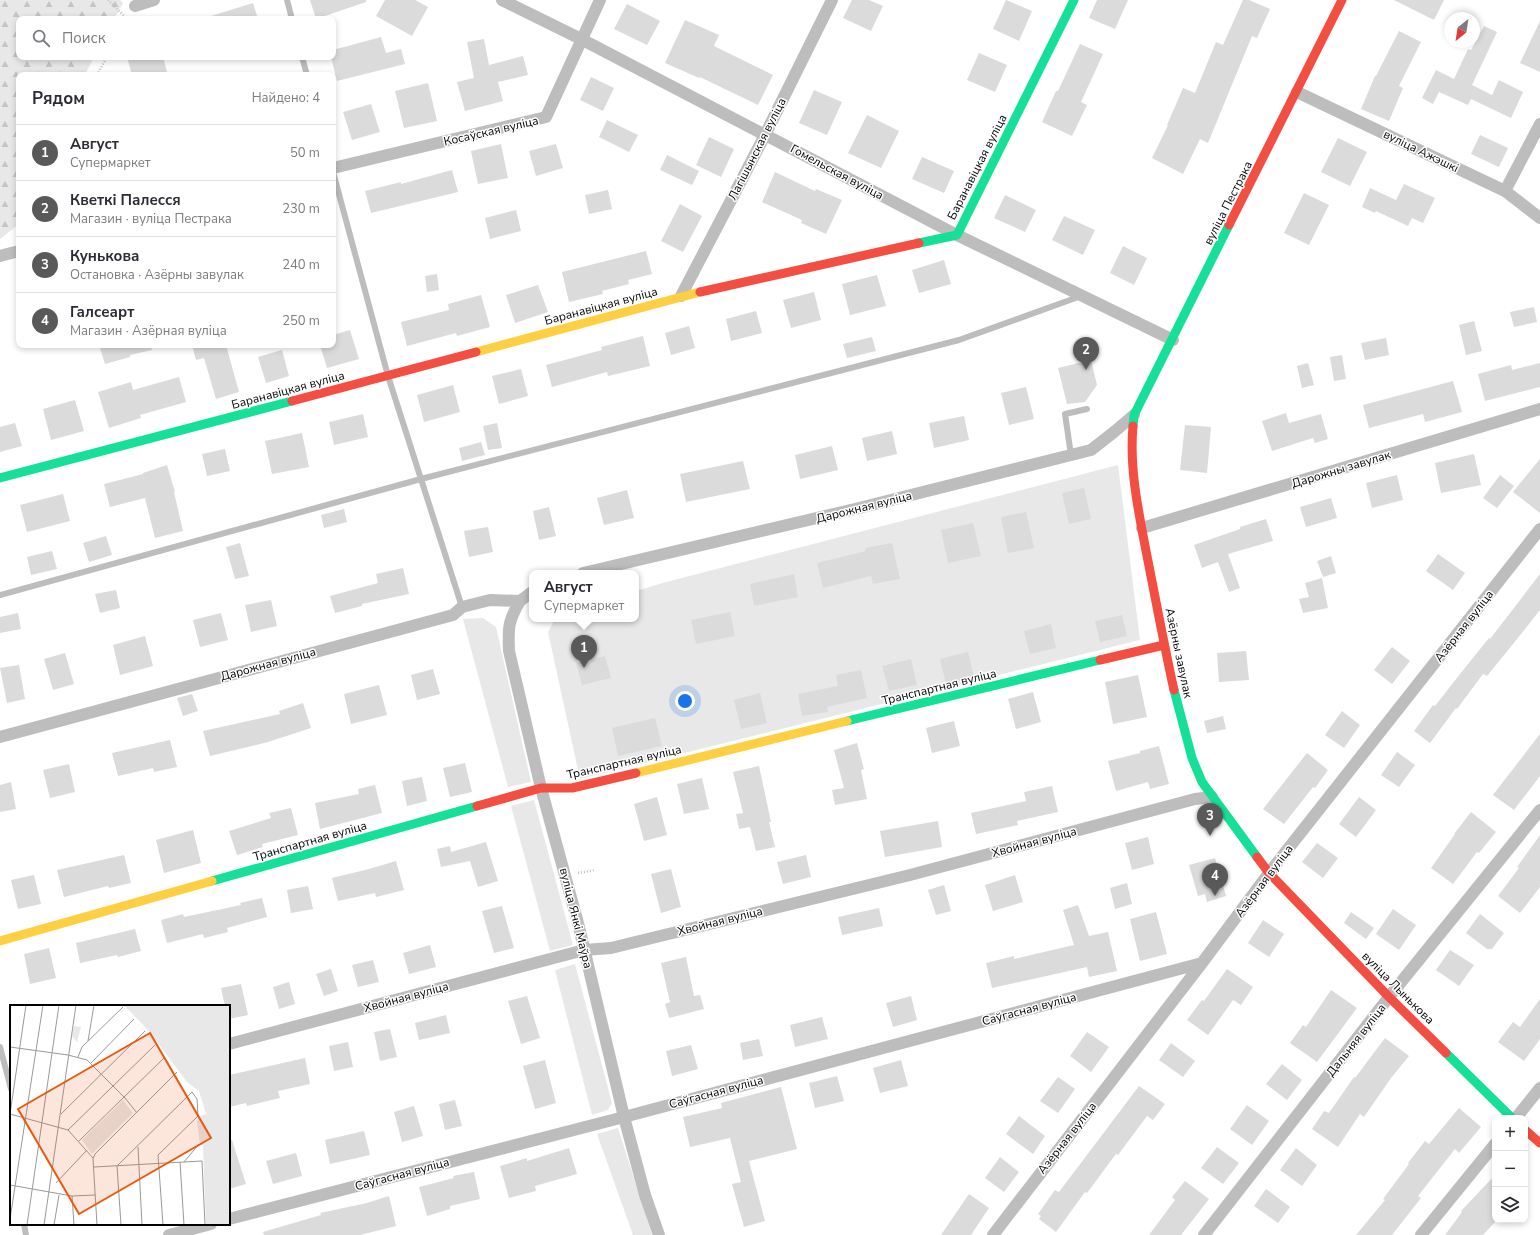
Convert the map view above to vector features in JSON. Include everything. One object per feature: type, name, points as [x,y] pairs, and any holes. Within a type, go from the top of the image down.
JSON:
[{"type":"street","points":[[135,6],[154,0]]},
{"type":"street","name":"Гомельская вуліца","points":[[502,0],[581,39],[957,235],[1173,340]]},
{"type":"street","name":"Косаўская вуліца","points":[[336,167],[546,117],[600,0]]},
{"type":"street","name":"Лагішынская вуліца","points":[[681,296],[765,135],[832,0]]},
{"type":"street","name":"Баранавіцкая вуліца","points":[[0,478],[388,376],[681,296],[957,235],[1074,0]]},
{"type":"street","name":"вуліца Пестрака","points":[[1134,415],[1173,340],[1342,0]]},
{"type":"street","name":"вуліца Ажэшкі","points":[[1297,92],[1505,191],[1540,218]]},
{"type":"street","points":[[1505,191],[1540,124]]},
{"type":"street","points":[[0,256],[16,252]]},
{"type":"street","name":"Дарожны завулак","points":[[1142,528],[1540,409]]},
{"type":"street","name":"Дарожная вуліца","points":[[596,570],[855,509],[1091,450],[1134,415]]},
{"type":"street","name":"Азёрны завулак","points":[[1134,415],[1132,439],[1133,464],[1142,528],[1164,645],[1192,758],[1202,782],[1268,874]]},
{"type":"street","name":"Азёрная вуліца","points":[[993,1235],[1202,963],[1268,874],[1540,530]]},
{"type":"street","points":[[520,601],[529,594]]},
{"type":"street","name":"Дарожная вуліца","points":[[0,736],[453,615],[462,607],[490,600],[520,601]]},
{"type":"street","name":"вуліца Янкі Маўра","points":[[520,601],[511,615],[508,630],[509,651],[542,788],[566,876],[624,1116],[645,1195],[659,1235]]},
{"type":"street","name":"Транспартная вуліца","points":[[0,941],[542,788],[572,788],[1164,645]]},
{"type":"street","name":"Хвойная вуліца","points":[[230,1044],[584,950],[612,948],[910,875],[1195,799],[1212,797]]},
{"type":"street","name":"Дальняя вуліца","points":[[1204,1235],[1389,997],[1540,810]]},
{"type":"street","name":"вуліца Лынькова","points":[[1268,874],[1389,997],[1509,1115]]},
{"type":"street","name":"Саўгасная вуліца","points":[[230,1219],[1202,963]]},
{"type":"street","points":[[1518,1115],[1540,1088]]},
{"type":"street","points":[[1528,1133],[1540,1143]]},
{"type":"street","points":[[1421,1235],[1492,1148]]},
{"type":"street","points":[[169,1235],[208,1225]]},
{"type":"lane","points":[[287,0],[291,16]]},
{"type":"lane","points":[[303,60],[306,72]]},
{"type":"lane","points":[[336,183],[388,376],[462,607]]},
{"type":"lane","points":[[0,595],[421,479],[959,340],[1082,295]]},
{"type":"lane","points":[[1072,455],[1065,414],[1087,409]]},
{"type":"lane","points":[[0,1047],[10,1085]]},
{"type":"lane","points":[[24,1225],[26,1235]]},
{"type":"path","points":[[108,0],[124,16]]},
{"type":"path","points":[[99,72],[105,60]]},
{"type":"path","points":[[566,876],[594,870]]},
{"type":"green space","points":[[0,0],[120,0],[123,3],[116,16],[16,16],[16,60],[92,60],[86,72],[16,72],[16,226],[0,239]]},
{"type":"green space","points":[[1118,465],[1140,640],[580,779],[548,632],[553,622],[639,622],[639,590]]},
{"type":"green space","points":[[483,618],[496,627],[531,782],[508,787],[463,619]]},
{"type":"green space","points":[[534,800],[573,945],[550,951],[511,806]]},
{"type":"green space","points":[[575,964],[612,1103],[608,1110],[592,1115],[555,970]]},
{"type":"green space","points":[[618,1128],[652,1235],[633,1235],[597,1134]]},
{"type":"building","points":[[310,0],[366,0],[366,2],[325,16],[315,16]]},
{"type":"building","points":[[385,0],[415,0],[428,7],[412,36],[376,16]]},
{"type":"building","points":[[852,0],[869,0],[883,6],[871,31],[843,18]]},
{"type":"building","points":[[1006,0],[1032,11],[1019,41],[993,29]]},
{"type":"building","points":[[1097,0],[1128,0],[1115,29],[1089,18]]},
{"type":"building","points":[[1243,0],[1249,0],[1270,9],[1257,38],[1252,36],[1208,143],[1200,139],[1183,174],[1152,158],[1168,125],[1183,88],[1195,93],[1216,42],[1223,45]]},
{"type":"building","points":[[1394,0],[1444,0],[1434,20]]},
{"type":"building","points":[[253,3],[257,16],[211,16]]},
{"type":"building","points":[[627,4],[660,21],[647,45],[614,29]]},
{"type":"building","points":[[685,20],[719,35],[714,46],[773,75],[758,105],[700,77],[699,78],[665,63]]},
{"type":"building","points":[[1540,21],[1540,72],[1520,63]]},
{"type":"building","points":[[1484,26],[1497,32],[1472,85],[1492,95],[1499,80],[1523,92],[1511,118],[1471,99],[1468,105],[1439,92],[1433,104],[1422,98],[1436,70],[1454,79],[1468,49],[1471,50],[1472,48],[1480,48],[1480,33]]},
{"type":"building","points":[[1399,31],[1421,42],[1399,86],[1403,88],[1389,121],[1361,109],[1375,76]]},
{"type":"building","points":[[381,37],[386,53],[401,49],[405,64],[337,81],[336,72],[332,60],[336,60],[336,49]]},
{"type":"building","points":[[484,39],[489,65],[523,56],[528,75],[498,82],[503,101],[465,111],[457,82],[474,78],[467,42]]},
{"type":"building","points":[[1080,44],[1103,54],[1081,102],[1087,105],[1072,136],[1042,122]]},
{"type":"building","points":[[979,53],[1007,65],[995,92],[967,80]]},
{"type":"building","points":[[128,60],[164,60],[167,72],[131,72]]},
{"type":"building","points":[[591,77],[614,88],[603,111],[580,100]]},
{"type":"building","points":[[428,83],[437,121],[404,128],[395,91]]},
{"type":"building","points":[[814,90],[842,102],[827,135],[799,123]]},
{"type":"building","points":[[371,104],[380,132],[352,140],[343,112]]},
{"type":"building","points":[[867,115],[899,131],[881,168],[848,153]]},
{"type":"building","points":[[607,120],[638,135],[629,152],[599,137]]},
{"type":"building","points":[[1480,135],[1508,148],[1499,167],[1471,154]]},
{"type":"building","points":[[709,137],[734,149],[721,177],[696,165]]},
{"type":"building","points":[[1338,138],[1367,152],[1350,186],[1321,172]]},
{"type":"building","points":[[501,144],[508,178],[478,184],[471,151]]},
{"type":"building","points":[[556,144],[563,168],[536,176],[529,151]]},
{"type":"building","points":[[667,155],[699,171],[692,185],[660,170]]},
{"type":"building","points":[[922,157],[954,171],[944,193],[912,179]]},
{"type":"building","points":[[452,170],[458,192],[371,213],[365,191],[401,182],[401,184]]},
{"type":"building","points":[[775,172],[815,191],[816,189],[842,200],[826,234],[801,223],[802,220],[762,202]]},
{"type":"building","points":[[1404,184],[1435,198],[1423,223],[1412,218],[1408,226],[1376,211],[1375,213],[1362,207],[1370,188],[1396,200]]},
{"type":"building","points":[[608,190],[612,209],[589,214],[585,195]]},
{"type":"building","points":[[1304,193],[1329,205],[1309,245],[1284,233]]},
{"type":"building","points":[[1005,195],[1036,210],[1025,232],[994,218]]},
{"type":"building","points":[[680,204],[702,216],[683,252],[661,241]]},
{"type":"building","points":[[516,210],[521,231],[490,239],[485,218]]},
{"type":"building","points":[[1064,216],[1095,230],[1083,255],[1052,240]]},
{"type":"building","points":[[1123,246],[1147,258],[1134,285],[1110,273]]},
{"type":"building","points":[[646,251],[652,274],[628,280],[629,284],[602,291],[603,294],[569,302],[562,272]]},
{"type":"building","points":[[944,260],[951,284],[919,293],[912,270]]},
{"type":"building","points":[[437,274],[439,290],[427,292],[425,276]]},
{"type":"building","points":[[877,275],[886,306],[850,315],[842,284]]},
{"type":"building","points":[[538,285],[548,312],[515,323],[506,295]]},
{"type":"building","points":[[814,292],[821,320],[791,328],[783,300]]},
{"type":"building","points":[[481,295],[490,327],[457,336],[456,333],[407,346],[401,322],[449,310],[448,304]]},
{"type":"building","points":[[1534,307],[1537,322],[1514,327],[1510,312]]},
{"type":"building","points":[[756,311],[762,333],[731,341],[726,319]]},
{"type":"building","points":[[1474,321],[1482,351],[1466,355],[1459,325]]},
{"type":"building","points":[[689,326],[695,348],[671,355],[665,333]]},
{"type":"building","points":[[350,330],[359,359],[327,368],[321,348],[336,348],[336,334]]},
{"type":"building","points":[[643,336],[650,366],[608,376],[607,372],[552,387],[546,365],[602,350],[601,347]]},
{"type":"building","points":[[872,337],[876,351],[847,358],[843,344]]},
{"type":"building","points":[[1386,338],[1389,355],[1365,360],[1361,343]]},
{"type":"building","points":[[100,348],[152,348],[152,350],[130,355],[130,357],[105,364]]},
{"type":"building","points":[[193,348],[227,348],[239,392],[216,399],[204,358],[196,360]]},
{"type":"building","points":[[282,350],[289,376],[266,383],[258,357]]},
{"type":"building","points":[[1342,355],[1346,379],[1334,381],[1330,357]]},
{"type":"building","points":[[1091,360],[1097,385],[1085,402],[1067,404],[1058,368]]},
{"type":"building","points":[[1308,363],[1314,385],[1302,388],[1297,366]]},
{"type":"building","points":[[1540,363],[1540,387],[1485,401],[1478,374],[1511,365],[1512,370]]},
{"type":"building","points":[[521,369],[528,396],[499,404],[492,376]]},
{"type":"building","points":[[179,377],[186,402],[140,415],[141,418],[109,428],[98,392],[131,382],[133,390]]},
{"type":"building","points":[[1453,381],[1462,412],[1425,422],[1423,414],[1369,428],[1363,405]]},
{"type":"building","points":[[453,385],[460,412],[424,422],[417,395]]},
{"type":"building","points":[[1026,387],[1034,419],[1009,425],[1001,393]]},
{"type":"building","points":[[75,400],[84,431],[51,440],[43,409]]},
{"type":"building","points":[[1286,413],[1289,423],[1321,414],[1328,439],[1315,443],[1313,438],[1272,451],[1262,421]]},
{"type":"building","points":[[363,414],[368,437],[334,445],[329,422]]},
{"type":"building","points":[[964,416],[969,440],[934,448],[929,423]]},
{"type":"building","points":[[15,423],[22,446],[0,452],[0,427]]},
{"type":"building","points":[[497,423],[502,448],[488,450],[483,426]]},
{"type":"building","points":[[1185,425],[1211,427],[1207,473],[1180,470]]},
{"type":"building","points":[[892,431],[897,454],[867,461],[862,438]]},
{"type":"building","points":[[302,433],[309,467],[272,474],[265,441]]},
{"type":"building","points":[[481,442],[485,455],[462,461],[459,448]]},
{"type":"building","points":[[832,446],[838,470],[800,479],[795,455]]},
{"type":"building","points":[[225,449],[230,471],[207,476],[202,454]]},
{"type":"building","points":[[1474,454],[1481,485],[1441,493],[1435,463]]},
{"type":"building","points":[[1540,459],[1540,513],[1513,492]]},
{"type":"building","points":[[743,461],[750,489],[686,502],[680,474]]},
{"type":"building","points":[[167,465],[175,492],[183,531],[155,538],[145,498],[110,507],[104,484],[143,474]]},
{"type":"building","points":[[1397,475],[1403,500],[1372,508],[1366,483]]},
{"type":"building","points":[[1500,475],[1514,486],[1497,508],[1483,498]]},
{"type":"building","points":[[1084,488],[1091,519],[1069,524],[1062,493]]},
{"type":"building","points":[[627,490],[634,518],[604,525],[597,498]]},
{"type":"building","points":[[63,494],[70,521],[27,532],[20,505]]},
{"type":"building","points":[[1331,498],[1337,518],[1306,527],[1300,507]]},
{"type":"building","points":[[549,507],[556,536],[539,540],[533,511]]},
{"type":"building","points":[[344,509],[347,522],[324,528],[321,515]]},
{"type":"building","points":[[1026,512],[1034,548],[1008,553],[1001,517]]},
{"type":"building","points":[[1266,519],[1273,541],[1228,554],[1240,588],[1229,592],[1218,562],[1202,568],[1194,545],[1240,529],[1240,527]]},
{"type":"building","points":[[973,523],[981,556],[948,563],[941,530]]},
{"type":"building","points":[[488,527],[493,552],[469,557],[464,531]]},
{"type":"building","points":[[106,536],[112,555],[89,562],[83,543]]},
{"type":"building","points":[[240,543],[249,576],[235,579],[226,547]]},
{"type":"building","points":[[892,543],[900,579],[873,584],[871,576],[823,588],[817,563],[866,551],[865,548]]},
{"type":"building","points":[[52,551],[57,569],[31,575],[27,557]]},
{"type":"building","points":[[1438,554],[1465,573],[1453,590],[1426,571]]},
{"type":"building","points":[[1331,556],[1336,573],[1323,577],[1317,561]]},
{"type":"building","points":[[403,568],[409,594],[362,604],[362,606],[335,613],[330,596],[378,583],[376,574]]},
{"type":"building","points":[[794,574],[798,597],[754,606],[750,584]]},
{"type":"building","points":[[1540,574],[1540,610],[1487,676],[1483,674],[1430,743],[1414,731],[1433,705],[1435,706],[1489,638],[1490,639]]},
{"type":"building","points":[[1322,578],[1328,608],[1303,613],[1299,599],[1309,597],[1305,583]]},
{"type":"building","points":[[116,590],[120,608],[100,613],[95,594]]},
{"type":"building","points":[[271,600],[277,626],[251,632],[245,605]]},
{"type":"building","points":[[730,612],[735,636],[696,644],[691,620]]},
{"type":"building","points":[[18,613],[21,629],[0,633],[0,617]]},
{"type":"building","points":[[221,613],[228,640],[200,647],[193,620]]},
{"type":"building","points":[[1122,615],[1127,636],[1100,642],[1095,621]]},
{"type":"building","points":[[1051,624],[1056,648],[1030,654],[1024,631]]},
{"type":"building","points":[[145,636],[153,666],[120,675],[113,645]]},
{"type":"building","points":[[1392,647],[1410,661],[1392,684],[1374,670]]},
{"type":"building","points":[[1246,651],[1249,680],[1219,682],[1217,653]]},
{"type":"building","points":[[968,652],[974,677],[946,684],[940,659]]},
{"type":"building","points":[[65,653],[74,684],[53,690],[44,659]]},
{"type":"building","points":[[605,656],[611,678],[582,685],[576,663]]},
{"type":"building","points":[[911,659],[917,685],[889,691],[882,666]]},
{"type":"building","points":[[19,665],[25,699],[7,703],[0,668]]},
{"type":"building","points":[[433,669],[440,694],[417,700],[411,675]]},
{"type":"building","points":[[861,670],[867,698],[827,707],[828,712],[802,716],[798,694],[838,686],[836,675]]},
{"type":"building","points":[[1138,675],[1147,717],[1113,724],[1105,682]]},
{"type":"building","points":[[379,685],[387,715],[351,724],[344,694]]},
{"type":"building","points":[[1033,692],[1041,722],[1016,729],[1008,699]]},
{"type":"building","points":[[760,693],[767,723],[741,729],[734,700]]},
{"type":"building","points":[[192,694],[198,711],[183,716],[177,698]]},
{"type":"building","points":[[303,703],[311,728],[268,742],[210,756],[203,731],[280,714],[279,711]]},
{"type":"building","points":[[1342,711],[1360,725],[1344,748],[1325,735]]},
{"type":"building","points":[[1223,716],[1226,729],[1207,733],[1204,721]]},
{"type":"building","points":[[655,718],[662,746],[618,756],[612,728]]},
{"type":"building","points":[[954,721],[960,746],[932,753],[926,728]]},
{"type":"building","points":[[1540,734],[1540,776],[1514,810],[1493,795]]},
{"type":"building","points":[[170,740],[177,767],[154,772],[153,768],[118,776],[112,753]]},
{"type":"building","points":[[857,743],[864,769],[861,770],[867,799],[835,805],[832,790],[844,788],[834,750]]},
{"type":"building","points":[[1159,746],[1169,784],[1150,789],[1148,782],[1116,791],[1108,761],[1140,753],[1140,751]]},
{"type":"building","points":[[1397,752],[1415,765],[1399,787],[1381,775]]},
{"type":"building","points":[[1307,753],[1328,770],[1315,788],[1313,787],[1284,824],[1263,809]]},
{"type":"building","points":[[465,763],[472,792],[450,797],[443,768]]},
{"type":"building","points":[[69,764],[75,792],[50,798],[43,770]]},
{"type":"building","points":[[759,766],[775,847],[756,851],[750,827],[739,829],[736,814],[743,813],[733,772]]},
{"type":"building","points":[[422,777],[427,801],[407,806],[402,781]]},
{"type":"building","points":[[702,778],[709,809],[684,814],[677,784]]},
{"type":"building","points":[[11,782],[16,809],[0,812],[0,785]]},
{"type":"building","points":[[375,785],[382,813],[320,829],[315,803],[359,794],[358,789]]},
{"type":"building","points":[[1052,786],[1058,812],[1017,821],[1018,825],[976,834],[971,813],[1026,801],[1024,792]]},
{"type":"building","points":[[657,797],[667,835],[644,841],[634,804]]},
{"type":"building","points":[[1359,797],[1376,810],[1356,837],[1339,824]]},
{"type":"building","points":[[291,808],[298,835],[262,844],[263,847],[237,855],[229,831],[271,818],[269,813]]},
{"type":"building","points":[[1471,812],[1496,832],[1479,853],[1477,852],[1453,884],[1431,868]]},
{"type":"building","points":[[938,821],[942,847],[885,857],[880,831]]},
{"type":"building","points":[[193,830],[201,863],[164,873],[156,840]]},
{"type":"building","points":[[1540,835],[1540,887],[1520,913],[1498,896],[1519,868],[1517,867]]},
{"type":"building","points":[[1148,837],[1154,864],[1132,870],[1125,843]]},
{"type":"building","points":[[486,842],[498,881],[478,887],[470,861],[441,867],[437,849],[450,846],[451,852]]},
{"type":"building","points":[[1317,843],[1338,858],[1323,878],[1302,862]]},
{"type":"building","points":[[124,855],[131,883],[109,888],[108,886],[64,897],[57,870]]},
{"type":"building","points":[[806,855],[811,877],[783,884],[777,862]]},
{"type":"building","points":[[1215,858],[1226,896],[1207,902],[1205,894],[1198,896],[1189,865]]},
{"type":"building","points":[[396,861],[404,890],[376,897],[375,893],[338,901],[332,878]]},
{"type":"building","points":[[671,869],[681,907],[661,913],[651,874]]},
{"type":"building","points":[[34,875],[41,904],[18,909],[11,880]]},
{"type":"building","points":[[1015,875],[1023,902],[993,911],[985,885]]},
{"type":"building","points":[[1127,883],[1132,904],[1115,909],[1110,888]]},
{"type":"building","points":[[944,885],[951,911],[936,915],[928,890]]},
{"type":"building","points":[[308,886],[313,909],[291,913],[287,890]]},
{"type":"building","points":[[262,898],[267,917],[227,928],[228,932],[204,938],[203,934],[167,943],[161,920],[183,914],[184,917],[241,905],[240,903]]},
{"type":"building","points":[[1078,905],[1089,936],[1108,932],[1117,971],[1089,977],[1087,967],[992,988],[986,963],[1014,956],[1014,959],[1074,945],[1063,910]]},
{"type":"building","points":[[502,906],[514,948],[494,953],[482,911]]},
{"type":"building","points":[[879,908],[883,926],[842,935],[838,917]]},
{"type":"building","points":[[1393,909],[1416,925],[1399,950],[1376,934]]},
{"type":"building","points":[[1156,912],[1167,954],[1140,961],[1130,919]]},
{"type":"building","points":[[1351,912],[1374,928],[1366,939],[1344,923]]},
{"type":"building","points":[[1480,914],[1504,933],[1492,949],[1487,949],[1466,933]]},
{"type":"building","points":[[1263,920],[1284,934],[1269,957],[1248,943]]},
{"type":"building","points":[[135,929],[141,951],[118,957],[117,955],[80,963],[76,943]]},
{"type":"building","points":[[430,945],[436,967],[409,974],[403,953]]},
{"type":"building","points":[[49,948],[56,978],[30,984],[24,954]]},
{"type":"building","points":[[1450,950],[1474,965],[1459,986],[1436,970]]},
{"type":"building","points":[[686,957],[694,996],[700,995],[704,1009],[669,1018],[665,1004],[670,1002],[661,963]]},
{"type":"building","points":[[373,960],[379,982],[358,987],[352,965]]},
{"type":"building","points":[[331,969],[338,991],[324,996],[316,974]]},
{"type":"building","points":[[1227,969],[1253,987],[1241,1005],[1233,1000],[1208,1035],[1187,1020],[1202,1000],[1204,1001]]},
{"type":"building","points":[[289,982],[295,1004],[279,1009],[273,987]]},
{"type":"building","points":[[241,984],[248,1015],[230,1019],[230,1005],[225,1005],[221,988]]},
{"type":"building","points":[[1331,990],[1357,1008],[1317,1062],[1290,1043],[1303,1025],[1306,1027]]},
{"type":"building","points":[[527,996],[540,1038],[521,1044],[508,1001]]},
{"type":"building","points":[[911,996],[917,1020],[893,1027],[886,1003]]},
{"type":"building","points":[[1540,999],[1540,1039],[1524,1061],[1498,1042],[1513,1022],[1520,1027]]},
{"type":"building","points":[[446,1015],[450,1033],[419,1040],[415,1023]]},
{"type":"building","points":[[822,1017],[828,1039],[795,1047],[790,1025]]},
{"type":"building","points":[[390,1029],[397,1057],[380,1061],[374,1032]]},
{"type":"building","points":[[1087,1032],[1109,1047],[1091,1072],[1070,1056]]},
{"type":"building","points":[[1385,1038],[1409,1056],[1391,1078],[1364,1117],[1360,1114],[1338,1147],[1312,1129],[1324,1111],[1329,1113],[1354,1077],[1355,1078]]},
{"type":"building","points":[[759,1039],[763,1056],[743,1060],[740,1043]]},
{"type":"building","points":[[348,1042],[353,1067],[334,1071],[329,1046]]},
{"type":"building","points":[[1171,1043],[1195,1061],[1183,1077],[1159,1060]]},
{"type":"building","points":[[691,1045],[698,1069],[672,1076],[666,1051]]},
{"type":"building","points":[[305,1058],[310,1084],[278,1091],[280,1098],[247,1106],[246,1103],[230,1107],[230,1075]]},
{"type":"building","points":[[545,1060],[556,1103],[535,1109],[523,1066]]},
{"type":"building","points":[[901,1060],[908,1086],[880,1093],[873,1068]]},
{"type":"building","points":[[1282,1064],[1302,1080],[1287,1100],[1266,1084]]},
{"type":"building","points":[[837,1076],[844,1101],[815,1108],[809,1083]]},
{"type":"building","points":[[1058,1077],[1075,1089],[1058,1113],[1040,1101]]},
{"type":"building","points":[[1139,1086],[1165,1104],[1153,1120],[1147,1116],[1087,1193],[1085,1192],[1056,1232],[1039,1219],[1041,1216],[1038,1214],[1055,1190],[1059,1192]]},
{"type":"building","points":[[781,1087],[797,1149],[749,1161],[765,1221],[744,1227],[732,1184],[741,1182],[730,1138],[690,1147],[683,1117],[722,1108],[721,1103]]},
{"type":"building","points":[[455,1100],[462,1126],[445,1130],[439,1104]]},
{"type":"building","points":[[1247,1105],[1269,1121],[1252,1145],[1230,1129]]},
{"type":"building","points":[[414,1106],[423,1136],[402,1142],[394,1112]]},
{"type":"building","points":[[1459,1108],[1481,1127],[1459,1153],[1455,1149],[1418,1196],[1421,1198],[1392,1235],[1356,1235],[1385,1200],[1383,1199],[1425,1141],[1429,1144]]},
{"type":"building","points":[[1019,1116],[1045,1136],[1033,1154],[1006,1134]]},
{"type":"building","points":[[364,1131],[370,1155],[330,1164],[325,1140]]},
{"type":"building","points":[[230,1140],[232,1140],[246,1184],[230,1189]]},
{"type":"building","points":[[1217,1147],[1239,1163],[1223,1184],[1201,1168]]},
{"type":"building","points":[[569,1148],[577,1174],[535,1186],[536,1191],[509,1198],[500,1166],[527,1158],[527,1161]]},
{"type":"building","points":[[1296,1148],[1317,1165],[1302,1186],[1280,1170]]},
{"type":"building","points":[[296,1153],[302,1176],[273,1184],[266,1161]]},
{"type":"building","points":[[1000,1157],[1019,1172],[1004,1192],[985,1178]]},
{"type":"building","points":[[474,1172],[480,1199],[450,1206],[450,1209],[427,1216],[419,1187],[454,1178],[453,1176]]},
{"type":"building","points":[[1492,1178],[1492,1223],[1494,1223],[1483,1235],[1445,1235],[1462,1212],[1461,1211]]},
{"type":"building","points":[[1185,1181],[1209,1199],[1181,1235],[1149,1235],[1175,1200],[1172,1197]]},
{"type":"building","points":[[1266,1189],[1290,1207],[1278,1223],[1254,1206]]},
{"type":"building","points":[[969,1194],[989,1208],[971,1235],[941,1235]]},
{"type":"building","points":[[389,1196],[396,1226],[360,1235],[264,1235],[263,1232],[321,1215],[320,1213],[367,1203]]},
{"type":"traffic: fast","points":[[919,243],[957,235],[1074,0]]},
{"type":"traffic: fast","points":[[1133,426],[1134,415],[1229,225]]},
{"type":"traffic: fast","points":[[0,478],[292,401]]},
{"type":"traffic: fast","points":[[847,721],[1100,660]]},
{"type":"traffic: fast","points":[[1174,690],[1192,758],[1202,782],[1257,857]]},
{"type":"traffic: fast","points":[[212,881],[477,806]]},
{"type":"traffic: fast","points":[[1446,1053],[1509,1115]]},
{"type":"traffic: slow","points":[[476,352],[700,292]]},
{"type":"traffic: slow","points":[[636,773],[847,721]]},
{"type":"traffic: slow","points":[[0,941],[212,881]]},
{"type":"traffic: jam","points":[[1229,225],[1342,0]]},
{"type":"traffic: jam","points":[[700,292],[919,243]]},
{"type":"traffic: jam","points":[[292,401],[476,352]]},
{"type":"traffic: jam","points":[[1133,426],[1132,459],[1138,508],[1174,690]]},
{"type":"traffic: jam","points":[[1100,660],[1164,645]]},
{"type":"traffic: jam","points":[[477,806],[541,788],[572,788],[636,773]]},
{"type":"traffic: jam","points":[[1257,857],[1269,873],[1389,997],[1446,1053]]},
{"type":"traffic: jam","points":[[1528,1133],[1540,1143]]},
{"type":"place","name":"Кветкі Палесся","points":[[1086,370]]},
{"type":"place","name":"Август","points":[[584,668]]},
{"type":"place","name":"Кунькова","points":[[1210,836]]},
{"type":"place","name":"Галсеарт","points":[[1215,896]]}]
